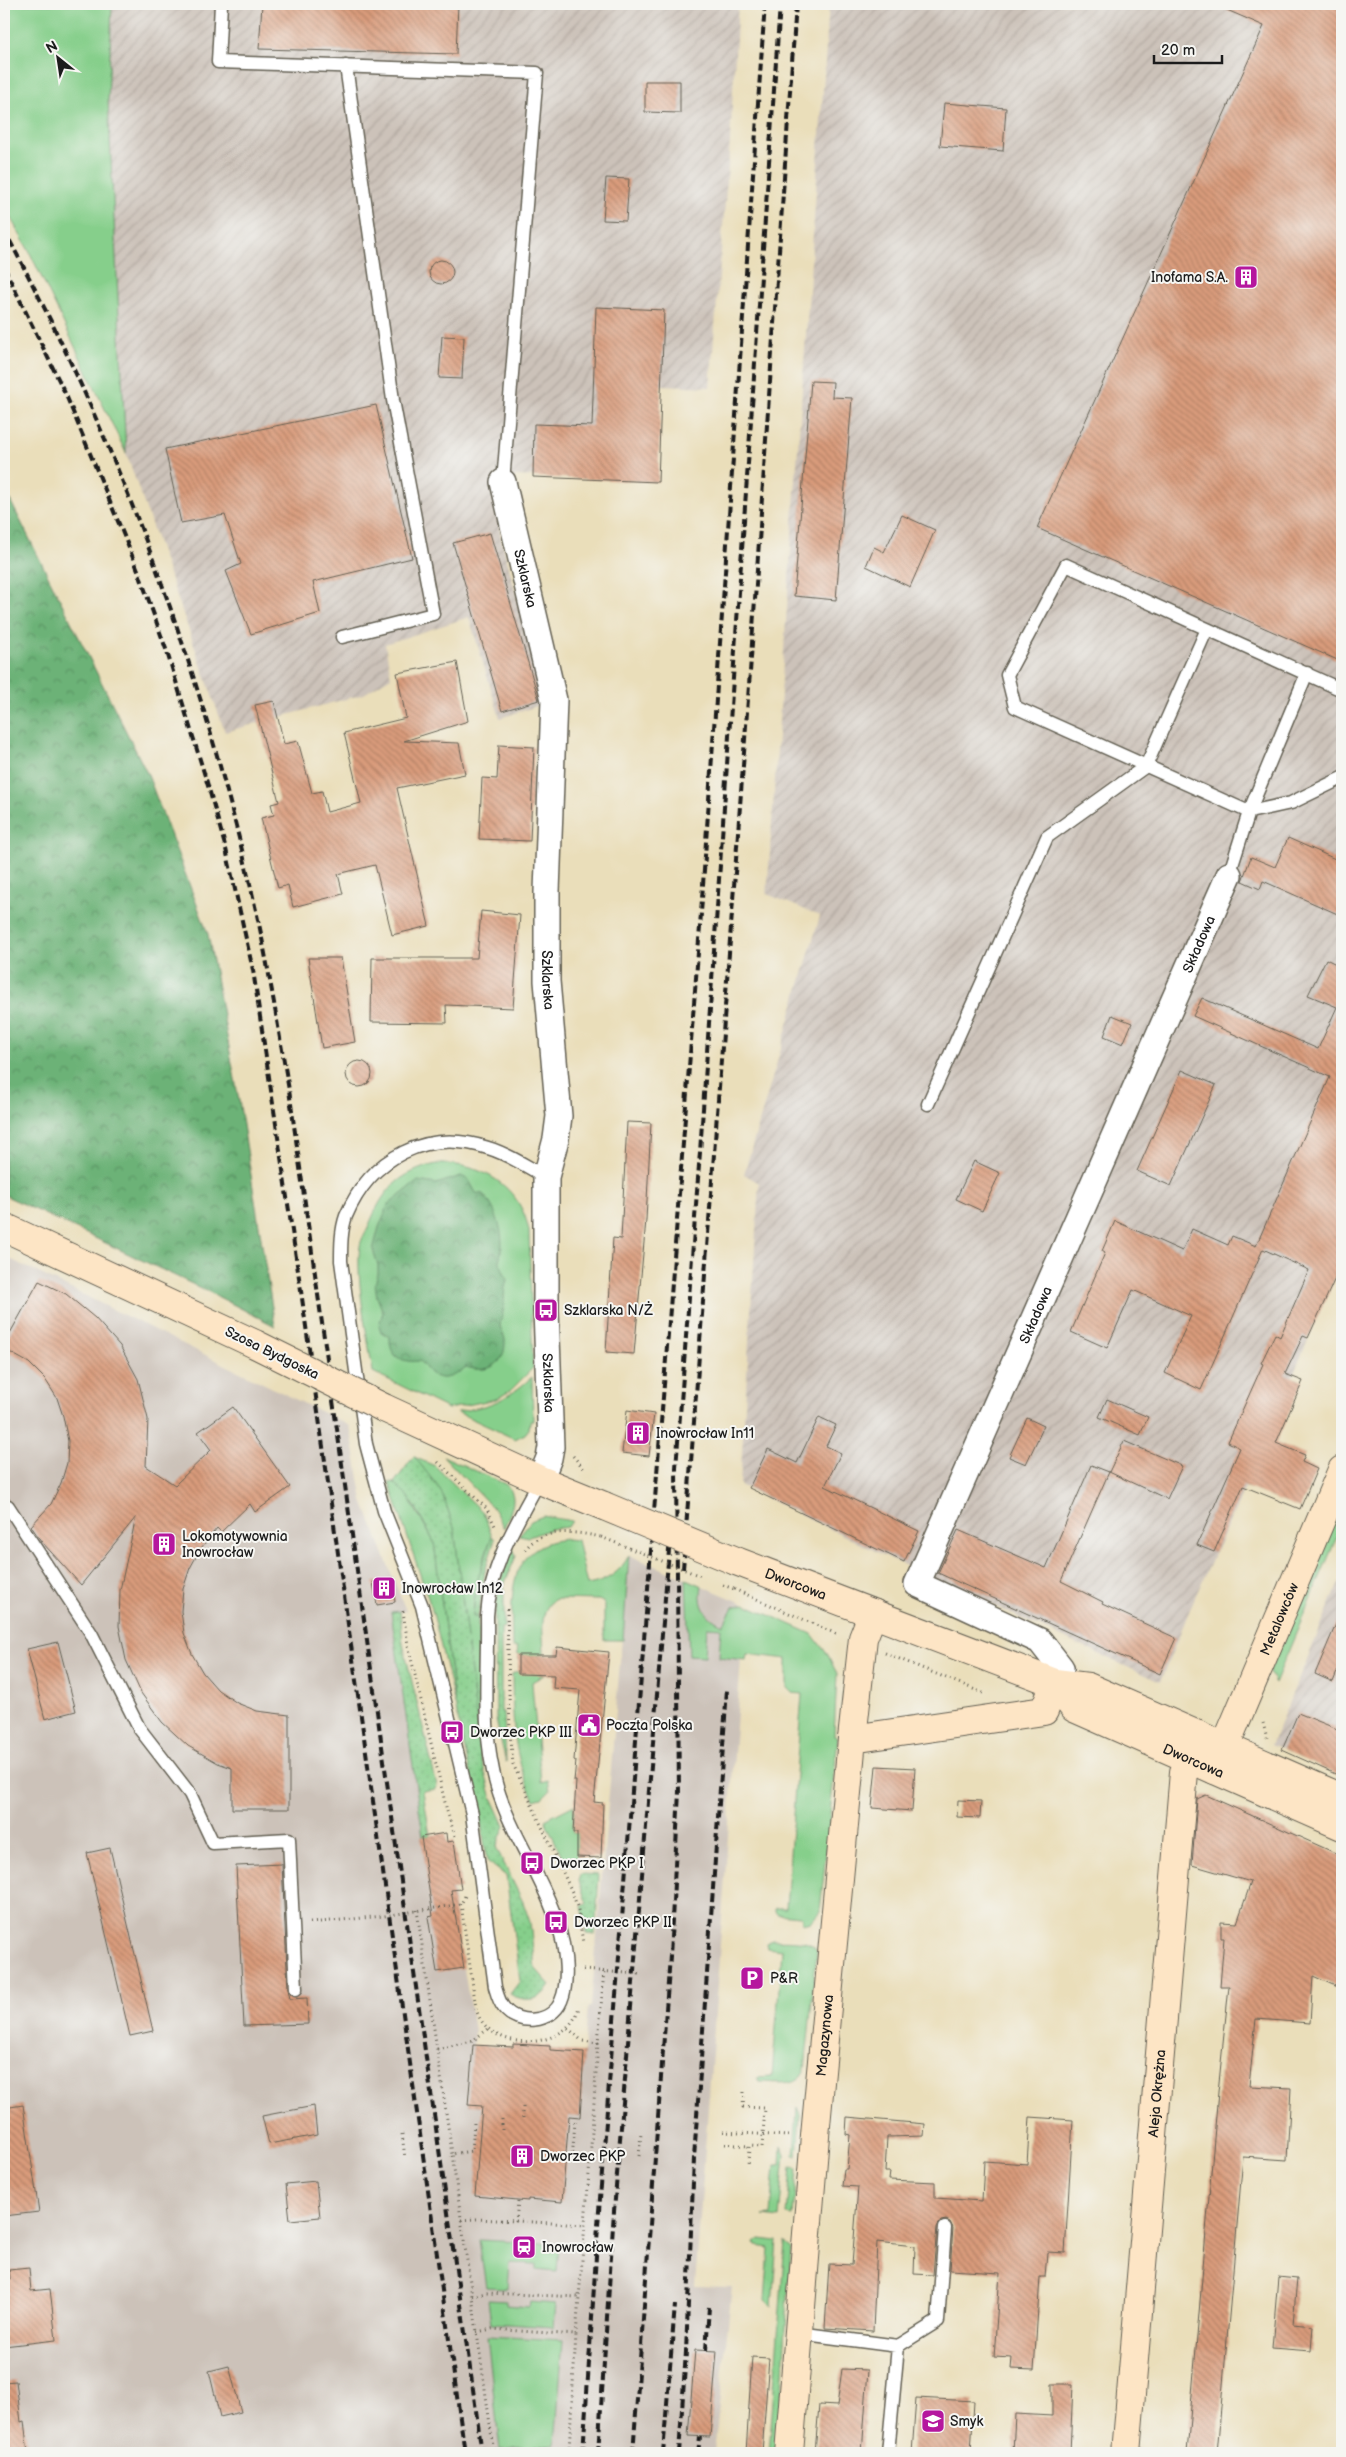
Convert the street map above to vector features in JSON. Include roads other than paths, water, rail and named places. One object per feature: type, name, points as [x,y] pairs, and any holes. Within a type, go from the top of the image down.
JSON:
[{"type":"street","name":"Szklarska","points":[[503,482],[554,700],[547,892],[547,981],[559,1116],[556,1139],[546,1178],[546,1310],[551,1447],[549,1458],[540,1480]]},
{"type":"street","name":"Składowa","points":[[1054,1683],[1060,1668],[1040,1641],[917,1584],[1230,875]]},
{"type":"street","name":"Szosa Bydgoska","points":[[4,1227],[540,1480]]},
{"type":"street","name":"Metalowców","points":[[1220,1758],[1342,1470]]},
{"type":"street","name":"Dworcowa","points":[[540,1480],[736,1561],[1054,1683],[1074,1708],[1194,1746],[1220,1758],[1342,1826]]},
{"type":"street","name":"Magazynowa","points":[[789,2453],[798,2333],[852,1739],[863,1638],[873,1613]]},
{"type":"street","points":[[852,1739],[1044,1711],[1054,1683]]},
{"type":"street","name":"Aleja Okrężna","points":[[1126,2453],[1184,1772],[1194,1746]]},
{"type":"street","name":"Dworcowa","points":[[1220,1758],[1342,1798]]},
{"type":"lane","points":[[220,4],[218,62],[537,73],[503,482]]},
{"type":"lane","points":[[342,637],[433,614],[393,400],[346,66]]},
{"type":"lane","points":[[1342,690],[1066,565],[1006,675],[1015,707],[1249,812],[1291,803],[1342,778]]},
{"type":"lane","points":[[928,1104],[1047,837],[1146,766],[1207,629]]},
{"type":"lane","points":[[1230,875],[1249,812],[1307,673]]},
{"type":"lane","points":[[540,1480],[498,1559],[492,1577],[487,1616],[488,1731],[491,1762],[497,1788],[544,1887],[563,1944],[565,1966],[562,2000],[556,2010],[545,2017],[530,2020],[518,2018],[505,2009],[495,1987],[472,1814],[422,1606],[384,1511],[366,1444],[341,1261],[342,1237],[346,1217],[367,1180],[382,1165],[400,1154],[423,1145],[444,1141],[488,1148],[511,1157],[546,1178]]},
{"type":"lane","points":[[4,1509],[8,1506],[91,1632],[139,1728],[190,1794],[213,1843],[289,1839],[296,1989]]},
{"type":"lane","points":[[798,2333],[898,2346],[938,2321],[945,2228]]},
{"type":"lane","points":[[888,2453],[898,2346]]},
{"type":"railway","points":[[583,2453],[599,2211],[700,927],[765,4]]},
{"type":"railway","points":[[633,2453],[670,1956],[679,1792],[676,1468],[700,1152],[780,4]]},
{"type":"railway","points":[[683,1569],[750,672],[796,4]]},
{"type":"railway","points":[[4,230],[84,392],[120,475],[153,559],[183,644],[210,731],[234,818],[260,929],[289,1090],[482,2453]]},
{"type":"railway","points":[[4,267],[66,395],[138,570],[167,652],[209,789],[226,849],[253,970],[301,1291],[465,2453]]},
{"type":"railway","points":[[598,2453],[614,2211],[670,1538]]},
{"type":"railway","points":[[679,2453],[686,2352],[694,2158],[727,1689]]},
{"type":"railway","points":[[663,2453],[675,2305]]},
{"type":"railway","points":[[706,2350],[709,2307]]},
{"type":"railway","points":[[698,2453],[700,2437]]},
{"type":"place","name":"Inofama S.A.","points":[[1246,277]]},
{"type":"place","name":"Szklarska N/Ż","points":[[546,1310]]},
{"type":"place","name":"Inowrocław In11","points":[[638,1433]]},
{"type":"place","name":"Lokomotywownia Inowrocław","points":[[164,1544]]},
{"type":"place","name":"Inowrocław In12","points":[[384,1588]]},
{"type":"place","name":"Poczta Polska","points":[[589,1725]]},
{"type":"place","name":"Dworzec PKP III","points":[[452,1732]]},
{"type":"place","name":"Dworzec PKP I","points":[[532,1863]]},
{"type":"place","name":"Dworzec PKP II","points":[[556,1922]]},
{"type":"place","name":"P&R","points":[[752,1978]]},
{"type":"place","name":"Dworzec PKP","points":[[522,2156]]},
{"type":"place","name":"Inowrocław","points":[[524,2247]]},
{"type":"place","name":"Smyk","points":[[933,2421]]}]
